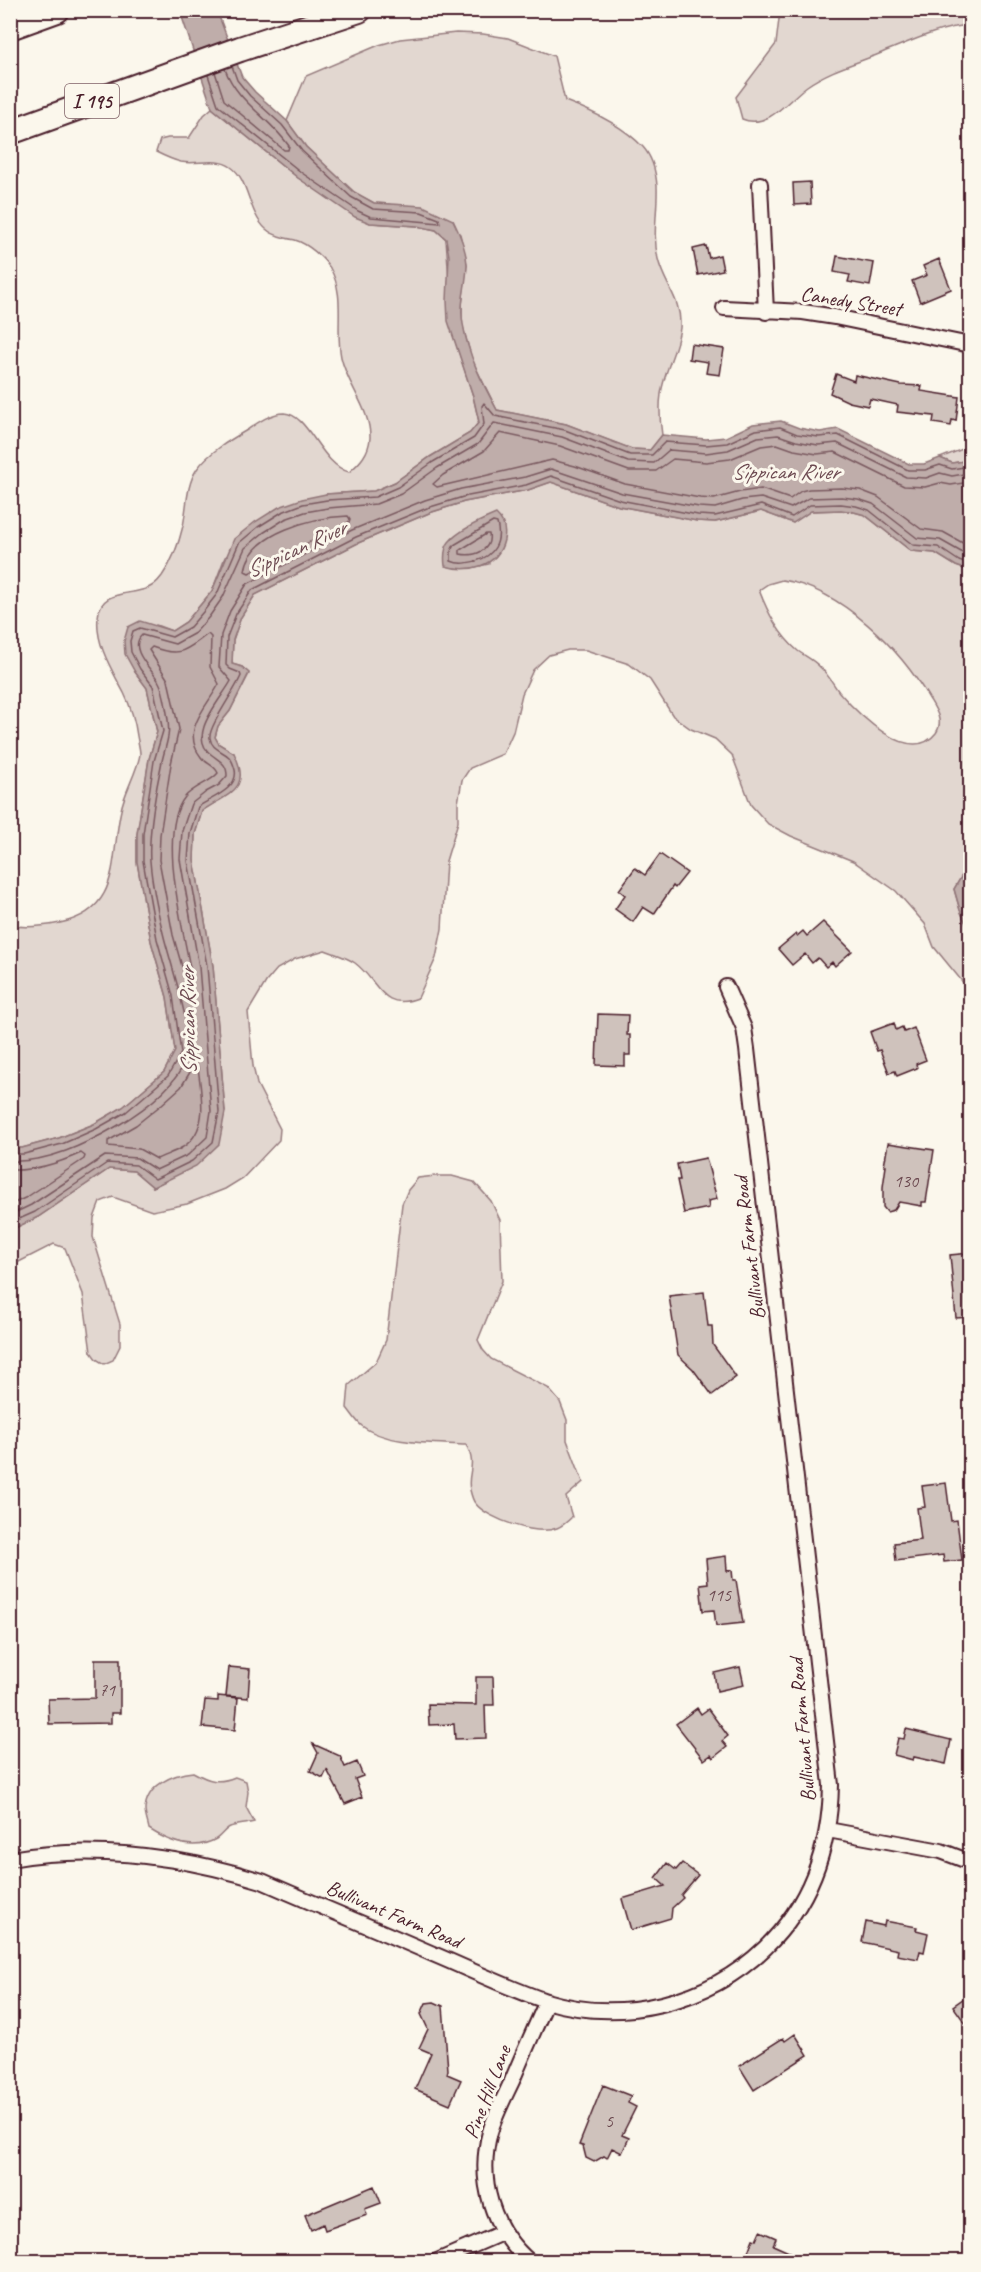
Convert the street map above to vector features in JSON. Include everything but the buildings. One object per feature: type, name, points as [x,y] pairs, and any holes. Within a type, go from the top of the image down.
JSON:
[{"type":"highway","points":[[10,27],[57,10]]},
{"type":"highway","name":"I 195","points":[[10,132],[174,72],[359,10]]},
{"type":"street","points":[[760,184],[766,312]]},
{"type":"street","name":"Canedy Street","points":[[724,308],[835,316],[970,345]]},
{"type":"street","name":"Bullivant Farm Road","points":[[10,1859],[63,1853],[104,1852],[174,1859],[224,1869],[262,1881],[547,2001],[596,2010],[645,2008],[693,1995],[736,1972],[774,1939],[794,1913],[814,1877],[828,1830],[831,1785],[751,1079],[744,1028],[726,987]]},
{"type":"street","points":[[828,1830],[941,1851],[970,1862]]},
{"type":"street","name":"Pine Hill Lane","points":[[530,2262],[512,2244],[494,2211],[487,2189],[485,2159],[491,2129],[547,2001]]},
{"type":"street","points":[[435,2262],[504,2232]]},
{"type":"shaded area","points":[[780,11],[970,11],[970,25],[935,32],[842,68],[807,86],[769,117],[751,121],[742,119],[736,97],[776,44]]},
{"type":"shaded area","points":[[456,33],[508,38],[554,56],[565,101],[596,114],[626,132],[643,147],[651,160],[657,186],[656,250],[661,268],[676,300],[680,328],[661,394],[662,435],[650,450],[631,449],[566,424],[497,410],[472,360],[462,323],[467,264],[460,234],[389,204],[374,203],[354,192],[306,147],[287,121],[306,76],[379,45],[400,39]]},
{"type":"shaded area","points":[[212,108],[298,178],[370,223],[417,226],[436,230],[446,239],[453,334],[479,422],[470,433],[395,482],[374,491],[326,494],[225,557],[212,591],[186,622],[172,631],[156,625],[135,672],[147,688],[157,732],[149,759],[137,834],[137,862],[151,941],[167,997],[175,1051],[164,1072],[123,1107],[94,1124],[59,1138],[22,1148],[11,1148],[11,925],[23,927],[60,923],[80,916],[94,907],[104,894],[110,880],[123,803],[140,754],[131,709],[99,637],[100,608],[110,598],[148,588],[161,578],[172,559],[179,539],[193,475],[220,447],[269,417],[284,413],[293,415],[301,422],[330,460],[349,472],[363,457],[370,438],[367,417],[348,378],[341,357],[338,290],[330,268],[315,251],[295,240],[276,235],[266,229],[255,214],[242,180],[231,167],[220,162],[181,162],[156,152],[160,140],[189,138],[204,115]]},
{"type":"shaded area","points":[[970,446],[970,460],[952,463],[940,458]]},
{"type":"shaded area","points":[[551,482],[619,506],[697,521],[716,522],[761,511],[793,523],[811,511],[854,512],[865,515],[911,551],[935,553],[956,566],[970,571],[970,862],[954,889],[970,932],[970,991],[934,947],[925,924],[896,891],[853,861],[791,836],[768,824],[751,805],[732,755],[715,739],[691,729],[673,716],[650,680],[629,664],[586,650],[568,650],[549,655],[533,670],[522,694],[513,732],[503,754],[470,768],[462,780],[458,803],[458,822],[446,861],[442,929],[436,958],[418,998],[396,1001],[388,998],[355,963],[325,950],[295,959],[277,969],[266,982],[248,1012],[257,1084],[280,1129],[279,1140],[243,1178],[225,1189],[187,1204],[152,1211],[113,1197],[100,1202],[94,1218],[93,1237],[120,1324],[120,1346],[113,1360],[104,1364],[91,1352],[83,1294],[65,1248],[54,1244],[11,1266],[10,1230],[38,1217],[109,1169],[134,1171],[153,1187],[170,1178],[225,1112],[213,966],[194,860],[195,834],[202,811],[214,803],[234,753],[219,744],[215,737],[218,726],[230,711],[249,674],[242,667],[232,664],[233,639],[241,617],[255,595],[358,543],[429,513],[464,502],[528,490]],"holes":[[[485,519],[489,564],[470,568],[473,527]],[[782,580],[804,586],[848,609],[886,642],[918,681],[935,708],[939,720],[936,733],[925,742],[912,744],[899,741],[884,733],[858,712],[823,670],[791,645],[775,623],[759,590],[768,584]]]},
{"type":"shaded area","points":[[452,1176],[474,1182],[491,1201],[500,1220],[502,1281],[478,1340],[491,1359],[548,1388],[560,1402],[567,1420],[567,1440],[583,1482],[566,1497],[572,1517],[557,1528],[538,1530],[514,1525],[481,1509],[474,1502],[470,1490],[471,1458],[466,1445],[412,1442],[385,1437],[362,1426],[347,1408],[349,1385],[376,1362],[386,1340],[402,1204],[408,1190],[418,1178]]},
{"type":"shaded area","points":[[193,1772],[214,1780],[235,1777],[246,1781],[248,1792],[246,1807],[254,1822],[230,1827],[216,1839],[199,1845],[181,1844],[149,1829],[145,1810],[150,1794],[169,1778]]},
{"type":"water","name":"Sippican River","points":[[180,11],[217,11],[242,77],[287,121],[306,147],[354,192],[374,203],[423,206],[453,220],[462,242],[467,264],[462,309],[465,335],[476,368],[497,410],[566,424],[632,449],[650,450],[662,435],[706,439],[726,437],[753,424],[781,421],[799,428],[820,432],[838,429],[909,464],[924,464],[940,458],[952,463],[970,460],[970,571],[956,566],[935,553],[911,551],[865,515],[854,512],[811,511],[793,523],[761,511],[715,522],[697,521],[619,506],[551,482],[528,490],[464,502],[429,513],[358,543],[255,595],[241,617],[233,640],[232,664],[242,667],[249,673],[230,711],[218,726],[215,737],[219,744],[234,753],[239,765],[239,783],[229,794],[202,811],[195,834],[194,860],[213,966],[225,1112],[219,1144],[196,1166],[153,1187],[134,1171],[109,1169],[38,1217],[11,1230],[11,1148],[22,1148],[59,1138],[94,1124],[123,1107],[164,1072],[175,1051],[167,997],[151,941],[137,862],[137,834],[149,759],[157,732],[147,688],[125,654],[124,641],[128,627],[140,621],[172,631],[186,622],[212,591],[234,539],[279,507],[326,494],[374,491],[395,482],[470,433],[479,422],[473,396],[448,321],[449,256],[446,239],[436,230],[417,226],[370,223],[355,217],[298,178],[212,108]]},
{"type":"water","points":[[496,514],[503,523],[505,533],[501,549],[495,556],[489,562],[472,568],[445,566],[446,547],[449,542],[478,522]]},
{"type":"water","points":[[970,862],[970,932],[954,889]]}]
